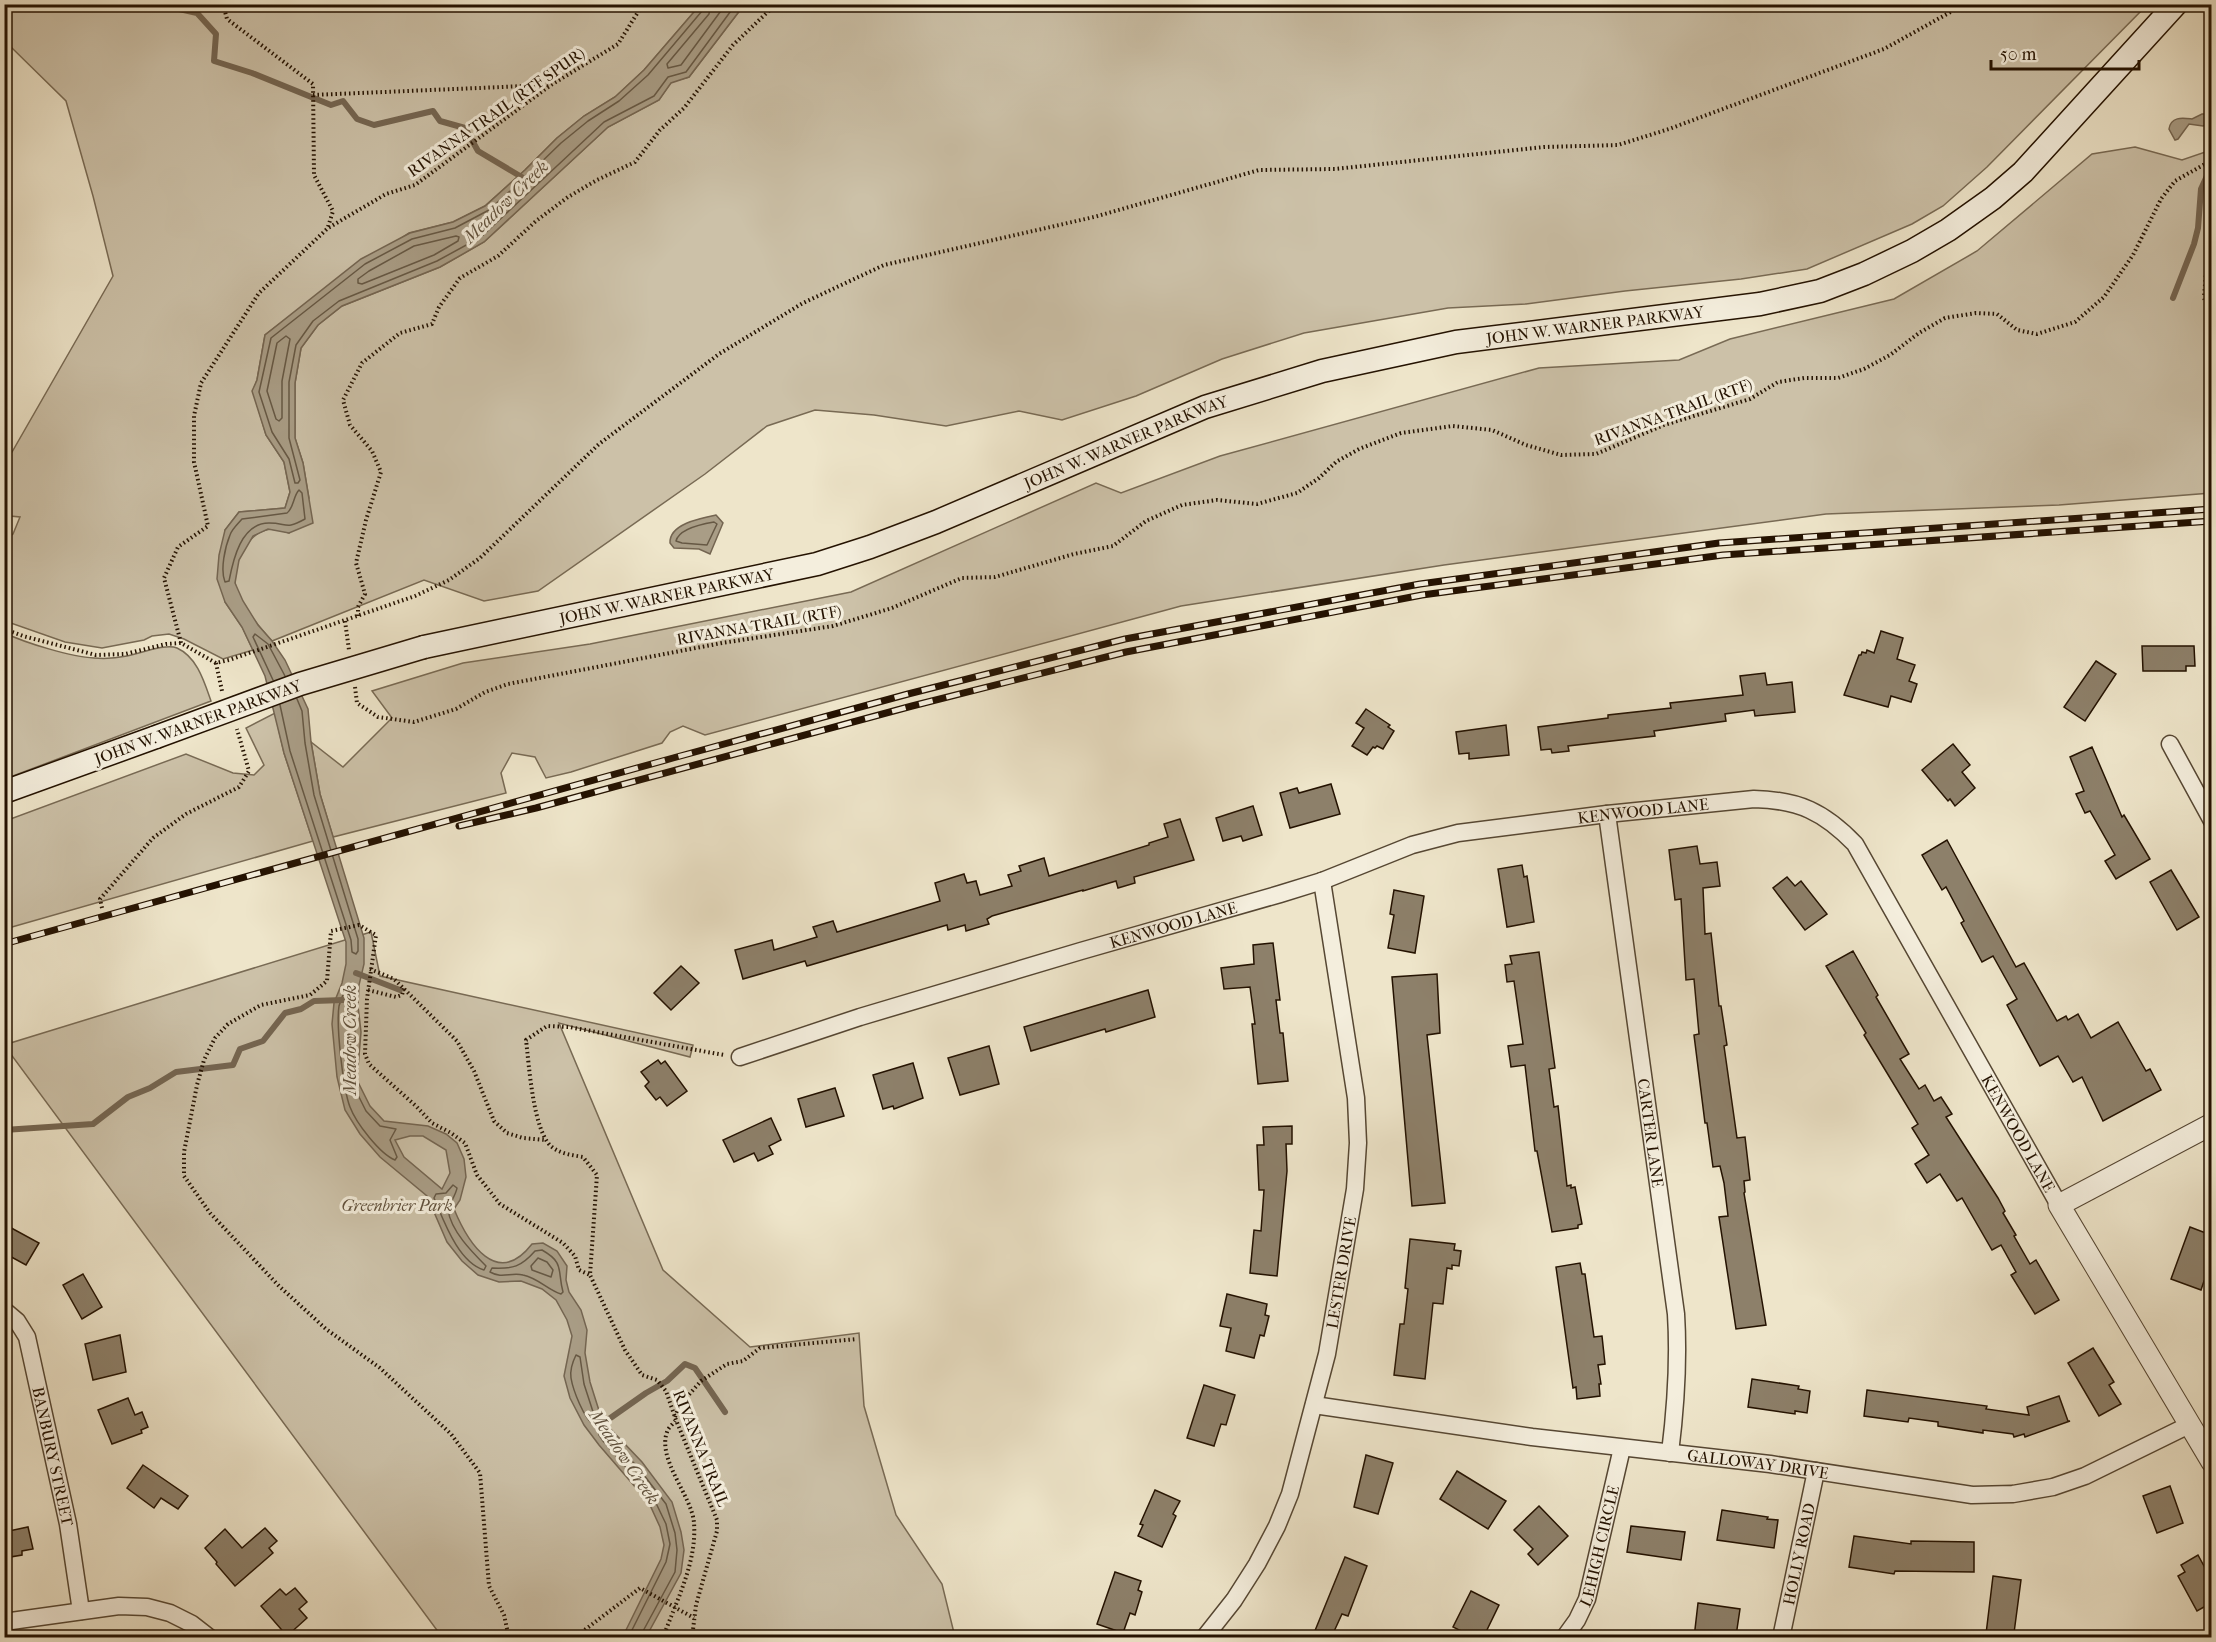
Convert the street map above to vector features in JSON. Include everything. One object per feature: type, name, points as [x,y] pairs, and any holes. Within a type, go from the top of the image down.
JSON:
[{"type":"main road","name":"JOHN W. WARNER PARKWAY","points":[[4,792],[300,684],[424,647],[817,564],[936,522],[1205,407],[1322,371],[1456,342],[1760,304],[1820,291],[1864,274],[1912,251],[1948,230],[1993,198],[2023,172],[2176,4]]},
{"type":"street","points":[[2170,744],[2211,821]]},
{"type":"street","name":"KENWOOD LANE","points":[[740,1057],[860,1017],[1322,881],[1412,845],[1458,833],[1607,814],[1754,799],[1777,800],[1799,805],[1817,812],[1839,828],[1855,844],[2060,1205],[2211,1462]]},
{"type":"street","name":"CARTER LANE","points":[[1607,814],[1676,1314],[1679,1361],[1670,1453]]},
{"type":"street","name":"LESTER DRIVE","points":[[1204,1638],[1234,1600],[1257,1564],[1277,1526],[1294,1483],[1327,1354],[1353,1201],[1358,1143],[1353,1075],[1322,881]]},
{"type":"street","points":[[2060,1205],[2211,1124]]},
{"type":"street","name":"BANBURY STREET","points":[[4,1310],[17,1321],[27,1336],[66,1513],[81,1611]]},
{"type":"street","name":"GALLOWAY DRIVE","points":[[1314,1405],[1532,1437],[1770,1464],[1952,1493],[2013,1494],[2053,1486],[2085,1476],[2189,1425]]},
{"type":"street","name":"LEHIGH CIRCLE","points":[[1564,1638],[1577,1620],[1587,1599],[1622,1448]]},
{"type":"street","name":"HOLLY ROAD","points":[[1781,1638],[1816,1471]]},
{"type":"street","points":[[4,1622],[119,1606],[147,1607],[192,1624],[210,1638]]},
{"type":"path","points":[[223,4],[228,19],[312,84],[314,175],[333,211],[328,228]]},
{"type":"path","name":"RIVANNA TRAIL (RTF SPUR)","points":[[181,643],[164,578],[178,547],[208,526],[194,462],[194,416],[201,383],[259,293],[328,228],[386,194],[415,185],[550,85],[618,44],[643,4]]},
{"type":"path","points":[[358,616],[358,607],[365,594],[356,563],[381,472],[372,451],[350,425],[343,400],[362,363],[400,333],[432,324],[439,307],[460,278],[498,256],[544,215],[597,180],[635,162],[660,130],[684,108],[733,45],[777,4]]},
{"type":"path","points":[[4,629],[96,655],[125,654],[166,644],[181,643],[216,663],[229,660],[415,596],[449,580],[480,558],[599,444],[719,354],[803,303],[884,265],[1094,217],[1259,170],[1335,169],[1545,147],[1618,145],[1669,129],[1884,49],[1965,4]]},
{"type":"path","points":[[313,95],[550,85]]},
{"type":"path","name":"RIVANNA TRAIL (RTF)","points":[[354,680],[357,703],[378,717],[414,722],[456,709],[485,692],[508,684],[722,643],[833,626],[892,608],[962,578],[995,577],[1074,554],[1113,546],[1146,521],[1182,505],[1216,500],[1257,504],[1297,494],[1336,462],[1359,449],[1401,433],[1453,426],[1492,430],[1526,445],[1561,455],[1596,454],[1664,425],[1750,399],[1778,382],[1804,378],[1838,378],[1864,369],[1890,355],[1919,333],[1946,318],[1976,313],[1997,314],[2017,330],[2037,334],[2075,322],[2104,297],[2133,255],[2161,199],[2175,181],[2211,160]]},
{"type":"path","points":[[2211,195],[2204,298],[2211,318]]},
{"type":"path","points":[[345,621],[350,656]]},
{"type":"path","points":[[216,663],[224,697]]},
{"type":"path","points":[[102,908],[100,899],[153,838],[186,814],[239,787],[249,771],[237,729]]},
{"type":"path","name":"RIVANNA TRAIL","points":[[509,1638],[504,1615],[489,1586],[480,1473],[451,1434],[380,1368],[326,1329],[279,1286],[210,1213],[184,1176],[184,1152],[197,1085],[204,1060],[215,1038],[228,1024],[261,1005],[310,995],[327,981],[331,931],[359,925],[376,935],[368,990],[365,1054],[369,1064],[432,1123],[451,1132],[465,1143],[477,1175],[500,1204],[563,1243],[575,1256],[579,1270],[590,1273],[625,1350],[642,1375],[657,1380],[666,1391],[675,1419],[717,1520],[717,1531],[694,1618],[692,1638]]},
{"type":"path","points":[[370,969],[394,979],[457,1041],[474,1071],[494,1121],[507,1133],[523,1138],[547,1140]]},
{"type":"path","points":[[368,990],[396,997],[402,995],[404,988]]},
{"type":"path","points":[[590,1273],[597,1175],[583,1157],[559,1152],[547,1140],[535,1112],[526,1040],[547,1026],[569,1027],[740,1057]]},
{"type":"path","points":[[663,1638],[686,1579],[691,1558],[694,1522],[688,1501],[675,1480],[666,1448],[667,1432],[675,1419],[679,1406],[703,1380],[728,1364],[743,1361],[760,1348],[857,1339]]},
{"type":"path","points":[[574,1638],[640,1588],[694,1618]]},
{"type":"green space","points":[[5,5],[700,5],[644,70],[615,97],[584,116],[557,138],[485,206],[453,222],[409,233],[324,290],[265,335],[253,391],[266,435],[284,462],[290,492],[285,508],[239,512],[225,530],[225,602],[242,627],[253,650],[223,659],[169,634],[102,648],[65,642],[5,621],[5,540],[13,534],[20,517],[10,516],[5,504],[5,452],[12,452],[113,276],[66,101],[5,43]]},
{"type":"green space","points":[[744,5],[2147,5],[1987,167],[1943,206],[1912,224],[1807,269],[1526,304],[1448,308],[1304,333],[1222,359],[1136,396],[1062,420],[1019,411],[946,426],[874,415],[815,410],[767,426],[705,474],[538,591],[484,601],[424,580],[272,641],[244,606],[237,589],[235,575],[239,559],[253,538],[269,529],[289,533],[309,498],[303,463],[295,438],[295,383],[301,348],[318,325],[342,306],[440,267],[484,242],[608,127],[659,100],[671,82],[689,77]]},
{"type":"green space","points":[[2135,147],[2182,160],[2211,150],[2211,493],[2059,505],[1826,514],[1444,565],[1181,606],[705,735],[683,726],[670,732],[662,743],[546,778],[535,757],[512,753],[501,773],[506,793],[333,837],[320,794],[311,742],[343,767],[392,718],[372,691],[463,663],[590,644],[851,592],[1096,483],[1121,493],[1220,456],[1539,368],[1679,360],[1730,339],[1894,299],[1977,251],[2092,154]]},
{"type":"green space","points":[[5,633],[49,649],[94,658],[123,657],[152,649],[177,648],[195,663],[211,701],[5,779]]},
{"type":"green space","points":[[275,713],[284,753],[313,841],[5,929],[5,821],[186,754],[233,773],[254,775],[264,765],[246,728]]},
{"type":"green space","name":"Greenbrier Park","points":[[371,932],[380,976],[693,1045],[690,1057],[559,1023],[663,1270],[750,1347],[859,1333],[864,1406],[896,1515],[942,1584],[955,1637],[442,1637],[4,1045]]},
{"type":"water","name":"Meadow Creek","points":[[700,5],[744,5],[689,77],[671,83],[659,100],[608,127],[484,242],[440,267],[342,306],[318,325],[301,348],[295,383],[295,438],[303,463],[313,523],[289,533],[268,529],[253,536],[239,560],[235,583],[258,625],[285,660],[308,709],[320,794],[364,938],[364,964],[359,985],[358,1006],[361,1032],[357,1080],[370,1106],[384,1121],[428,1126],[446,1134],[457,1143],[464,1159],[466,1177],[460,1200],[454,1209],[467,1235],[485,1256],[496,1262],[507,1262],[519,1257],[532,1244],[543,1243],[557,1251],[567,1266],[566,1280],[569,1292],[581,1310],[587,1330],[585,1353],[590,1382],[602,1420],[642,1462],[672,1502],[684,1550],[681,1573],[646,1637],[617,1637],[625,1632],[661,1559],[664,1545],[660,1527],[649,1503],[599,1445],[584,1425],[570,1398],[564,1376],[572,1336],[567,1320],[556,1300],[542,1289],[521,1281],[499,1282],[478,1275],[462,1261],[447,1242],[427,1196],[380,1157],[360,1134],[345,1110],[337,1077],[332,1024],[334,1003],[346,964],[346,942],[284,753],[265,676],[242,627],[225,602],[217,579],[219,555],[225,530],[239,512],[285,508],[290,492],[284,462],[266,435],[252,391],[257,380],[265,335],[361,259],[410,233],[453,222],[485,206],[557,138],[584,116],[615,97],[644,70]],"holes":[[[410,1136],[423,1136],[446,1150],[450,1173],[442,1189],[404,1157],[395,1140]]]},
{"type":"water","points":[[2206,114],[2209,124],[2203,126],[2189,124],[2175,140],[2169,129],[2172,122],[2178,119],[2192,119]]},
{"type":"water","points":[[716,515],[723,523],[710,554],[699,549],[674,548],[670,543],[671,536],[680,527],[695,520]]},
{"type":"building","points":[[1881,631],[1903,638],[1897,659],[1915,665],[1909,681],[1917,684],[1911,702],[1891,696],[1888,707],[1844,695],[1859,655],[1862,652],[1866,653],[1867,650],[1874,653]]},
{"type":"building","points":[[2142,646],[2194,646],[2195,666],[2186,666],[2186,671],[2143,671]]},
{"type":"building","points":[[2096,661],[2116,674],[2085,721],[2064,707]]},
{"type":"building","points":[[1765,673],[1767,685],[1792,682],[1795,712],[1755,716],[1754,710],[1725,714],[1726,721],[1654,731],[1655,736],[1568,746],[1569,751],[1552,753],[1551,749],[1541,750],[1538,727],[1608,718],[1608,715],[1671,708],[1670,703],[1743,695],[1740,676]]},
{"type":"building","points":[[1366,709],[1390,725],[1388,727],[1394,731],[1383,749],[1373,747],[1367,755],[1352,746],[1364,728],[1356,723]]},
{"type":"building","points":[[1506,725],[1509,755],[1469,759],[1469,753],[1459,754],[1456,732]]},
{"type":"building","points":[[1953,744],[1970,765],[1962,772],[1975,788],[1955,806],[1922,770]]},
{"type":"building","points":[[2092,747],[2122,817],[2124,815],[2150,859],[2116,879],[2105,861],[2115,855],[2090,811],[2085,813],[2076,794],[2084,791],[2070,757]]},
{"type":"building","points":[[1331,784],[1340,814],[1290,828],[1280,793],[1297,788],[1299,793]]},
{"type":"building","points":[[1253,806],[1262,835],[1243,841],[1241,836],[1223,841],[1216,818]]},
{"type":"building","points":[[1180,819],[1194,860],[1134,877],[1135,883],[1118,888],[1116,881],[992,916],[987,919],[989,924],[966,931],[965,925],[948,930],[947,925],[807,966],[805,961],[743,979],[735,950],[772,940],[774,950],[817,937],[813,927],[833,921],[837,932],[940,901],[935,883],[964,874],[967,883],[976,881],[980,895],[1012,886],[1008,875],[1021,871],[1019,866],[1044,858],[1049,876],[1168,837],[1164,824]]},
{"type":"building","points":[[1947,840],[2016,967],[2024,963],[2057,1021],[2066,1016],[2068,1020],[2078,1014],[2091,1038],[2118,1022],[2146,1071],[2150,1069],[2161,1090],[2103,1121],[2082,1077],[2073,1082],[2058,1056],[2040,1066],[2007,1005],[2017,999],[1993,956],[1982,962],[1961,923],[1964,921],[1946,887],[1942,890],[1922,855]]},
{"type":"building","points":[[1697,846],[1700,864],[1717,862],[1720,886],[1703,888],[1705,934],[1711,933],[1737,1138],[1745,1137],[1750,1180],[1744,1181],[1744,1193],[1766,1325],[1736,1329],[1719,1217],[1728,1216],[1724,1183],[1720,1166],[1713,1167],[1707,1123],[1705,1123],[1694,1035],[1699,1034],[1694,979],[1686,980],[1681,899],[1675,900],[1669,850]]},
{"type":"building","points":[[1522,865],[1524,877],[1527,876],[1534,922],[1507,927],[1498,869]]},
{"type":"building","points":[[2171,870],[2199,917],[2177,930],[2150,882]]},
{"type":"building","points":[[1787,877],[1795,886],[1801,881],[1827,914],[1805,930],[1773,888]]},
{"type":"building","points":[[1394,890],[1424,896],[1415,953],[1388,948],[1394,915],[1390,914]]},
{"type":"building","points":[[1273,943],[1280,1000],[1276,1000],[1280,1033],[1283,1033],[1288,1081],[1258,1084],[1252,1024],[1255,1024],[1250,987],[1224,989],[1221,968],[1254,964],[1253,945]]},
{"type":"building","points":[[1853,951],[1909,1054],[1900,1059],[1919,1089],[1925,1085],[1934,1101],[1941,1097],[1952,1114],[1946,1117],[1998,1198],[2005,1211],[2003,1213],[2016,1235],[2014,1236],[2030,1264],[2036,1260],[2059,1300],[2035,1314],[2011,1275],[2016,1272],[2001,1245],[1992,1250],[1962,1198],[1957,1201],[1940,1174],[1927,1183],[1915,1164],[1929,1155],[1912,1128],[1918,1124],[1864,1035],[1866,1033],[1826,966]]},
{"type":"building","points":[[1539,952],[1555,1068],[1549,1069],[1554,1107],[1558,1106],[1567,1186],[1575,1187],[1582,1224],[1578,1225],[1578,1228],[1552,1232],[1537,1151],[1535,1151],[1525,1065],[1511,1067],[1508,1046],[1523,1044],[1514,981],[1507,982],[1505,965],[1512,964],[1510,956]]},
{"type":"building","points":[[681,966],[699,983],[671,1010],[654,993]]},
{"type":"building","points":[[1437,974],[1440,1033],[1427,1035],[1445,1203],[1412,1206],[1392,977]]},
{"type":"building","points":[[1148,990],[1155,1017],[1031,1051],[1024,1027]]},
{"type":"building","points":[[989,1046],[999,1084],[960,1095],[948,1058]]},
{"type":"building","points":[[658,1060],[661,1064],[665,1061],[687,1091],[667,1106],[660,1097],[656,1100],[645,1086],[649,1082],[641,1072]]},
{"type":"building","points":[[913,1063],[923,1098],[894,1109],[893,1106],[883,1109],[873,1075]]},
{"type":"building","points":[[835,1088],[844,1116],[806,1127],[798,1099]]},
{"type":"building","points":[[771,1118],[781,1140],[769,1146],[773,1154],[758,1161],[754,1153],[734,1162],[723,1140]]},
{"type":"building","points":[[1292,1126],[1292,1144],[1286,1144],[1287,1171],[1277,1276],[1250,1273],[1254,1230],[1261,1231],[1264,1190],[1259,1190],[1257,1145],[1264,1145],[1263,1127]]},
{"type":"building","points":[[4,1224],[39,1243],[26,1265],[4,1253]]},
{"type":"building","points":[[2190,1227],[2211,1235],[2211,1284],[2204,1281],[2201,1290],[2171,1279]]},
{"type":"building","points":[[1410,1239],[1455,1244],[1454,1250],[1461,1251],[1459,1266],[1452,1265],[1452,1269],[1447,1268],[1443,1304],[1433,1303],[1425,1379],[1394,1375],[1400,1324],[1404,1324]]},
{"type":"building","points":[[1580,1263],[1582,1274],[1585,1274],[1594,1337],[1602,1336],[1605,1364],[1598,1365],[1600,1396],[1577,1399],[1576,1387],[1573,1388],[1556,1267]]},
{"type":"building","points":[[83,1274],[102,1307],[82,1319],[63,1285]]},
{"type":"building","points":[[1227,1294],[1267,1304],[1265,1315],[1269,1316],[1264,1336],[1260,1335],[1254,1358],[1226,1351],[1231,1328],[1220,1326]]},
{"type":"building","points":[[120,1335],[126,1372],[93,1380],[85,1344]]},
{"type":"building","points":[[2093,1348],[2114,1382],[2109,1385],[2121,1404],[2099,1416],[2068,1363]]},
{"type":"building","points":[[1752,1379],[1799,1386],[1798,1389],[1810,1391],[1807,1413],[1795,1411],[1795,1414],[1748,1407]]},
{"type":"building","points":[[1204,1385],[1235,1395],[1226,1425],[1221,1424],[1214,1446],[1187,1438]]},
{"type":"building","points":[[1867,1390],[1987,1406],[1986,1409],[2029,1415],[2027,1407],[2059,1396],[2068,1421],[2070,1421],[2025,1437],[2024,1434],[2014,1437],[2013,1434],[1983,1430],[1983,1433],[1938,1426],[1938,1422],[1909,1418],[1908,1422],[1864,1416]]},
{"type":"building","points":[[128,1398],[135,1415],[142,1412],[148,1427],[141,1430],[142,1433],[112,1444],[98,1410]]},
{"type":"building","points":[[1366,1455],[1393,1463],[1378,1514],[1354,1507]]},
{"type":"building","points":[[143,1465],[188,1496],[178,1509],[161,1498],[154,1508],[127,1488]]},
{"type":"building","points":[[1457,1471],[1506,1501],[1488,1529],[1440,1499]]},
{"type":"building","points":[[2170,1486],[2183,1523],[2157,1533],[2143,1496]]},
{"type":"building","points":[[1155,1490],[1180,1501],[1162,1547],[1138,1536],[1143,1525],[1140,1524]]},
{"type":"building","points":[[1539,1506],[1568,1536],[1538,1565],[1528,1554],[1533,1549],[1514,1530]]},
{"type":"building","points":[[1722,1510],[1778,1520],[1774,1548],[1717,1540]]},
{"type":"building","points":[[1631,1526],[1685,1532],[1681,1560],[1627,1552]]},
{"type":"building","points":[[28,1527],[33,1549],[22,1551],[22,1555],[4,1558],[4,1532]]},
{"type":"building","points":[[265,1528],[277,1541],[269,1548],[273,1553],[235,1586],[205,1548],[225,1529],[242,1548]]},
{"type":"building","points":[[1854,1536],[1911,1544],[1911,1541],[1974,1542],[1974,1572],[1895,1571],[1894,1574],[1849,1567]]},
{"type":"building","points":[[2198,1555],[2211,1579],[2211,1603],[2197,1611],[2178,1576],[2185,1572],[2181,1565]]},
{"type":"building","points":[[1345,1557],[1367,1566],[1348,1616],[1342,1614],[1331,1638],[1312,1638]]},
{"type":"building","points":[[1115,1572],[1141,1581],[1138,1590],[1142,1592],[1135,1615],[1130,1613],[1123,1633],[1097,1624]]},
{"type":"building","points":[[1993,1576],[2021,1580],[2014,1633],[2005,1632],[2005,1637],[1986,1634]]},
{"type":"building","points":[[295,1588],[307,1602],[299,1609],[307,1618],[287,1636],[261,1606],[280,1589],[286,1595]]},
{"type":"building","points":[[1471,1591],[1499,1605],[1483,1638],[1475,1638],[1453,1627]]},
{"type":"building","points":[[1698,1603],[1740,1609],[1736,1636],[1722,1634],[1721,1638],[1694,1638]]},
{"type":"waterway","name":"Meadow Creek","points":[[157,4],[197,13],[216,34],[214,61],[252,73],[331,105],[343,101],[357,119],[374,125],[433,111],[440,121],[465,128],[478,151],[525,179]]},
{"type":"waterway","points":[[2173,298],[2194,244],[2198,228],[2201,189],[2212,165]]},
{"type":"waterway","points":[[356,973],[400,990]]},
{"type":"waterway","name":"Meadow Creek","points":[[4,1130],[93,1124],[128,1097],[150,1088],[176,1072],[233,1065],[240,1049],[263,1041],[285,1013],[301,1009],[314,1001],[343,1000]]},
{"type":"waterway","name":"Meadow Creek","points":[[599,1426],[667,1381],[685,1364],[695,1368],[725,1412]]},
{"type":"railway","points":[[4,944],[908,694],[1125,639],[1420,584],[1719,543],[2212,509]]},
{"type":"railway","points":[[459,826],[536,808],[912,706],[1126,652],[1422,595],[1723,555],[2212,521]]}]
